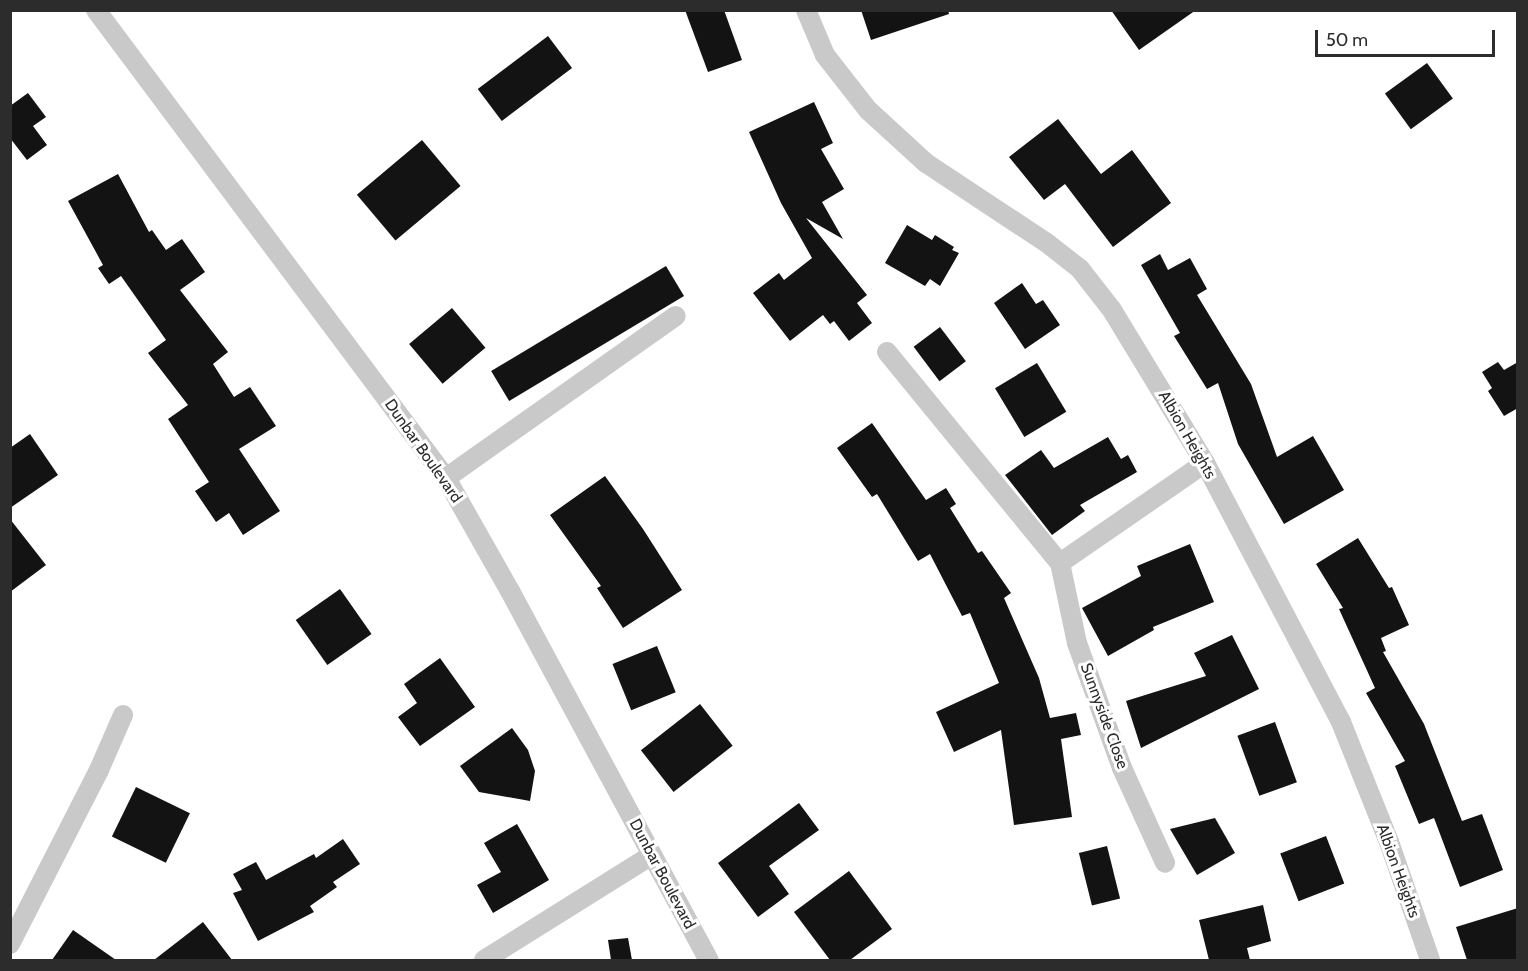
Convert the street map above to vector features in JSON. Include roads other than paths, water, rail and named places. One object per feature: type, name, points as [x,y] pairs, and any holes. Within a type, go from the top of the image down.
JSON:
[{"type":"street","name":"Dunbar Boulevard","points":[[96,10],[446,478],[510,591],[709,960]]},
{"type":"street","name":"Albion Heights","points":[[806,10],[825,55],[868,110],[926,163],[1047,243],[1080,269],[1112,310],[1205,464],[1341,722],[1389,842],[1430,960]]},
{"type":"street","points":[[446,478],[676,316]]},
{"type":"street","name":"Sunnyside Close","points":[[886,351],[1060,563],[1077,643],[1122,768],[1165,863]]},
{"type":"street","points":[[1060,563],[1205,464]]},
{"type":"street","points":[[10,944],[99,770],[123,715]]},
{"type":"street","points":[[484,960],[652,855]]}]
